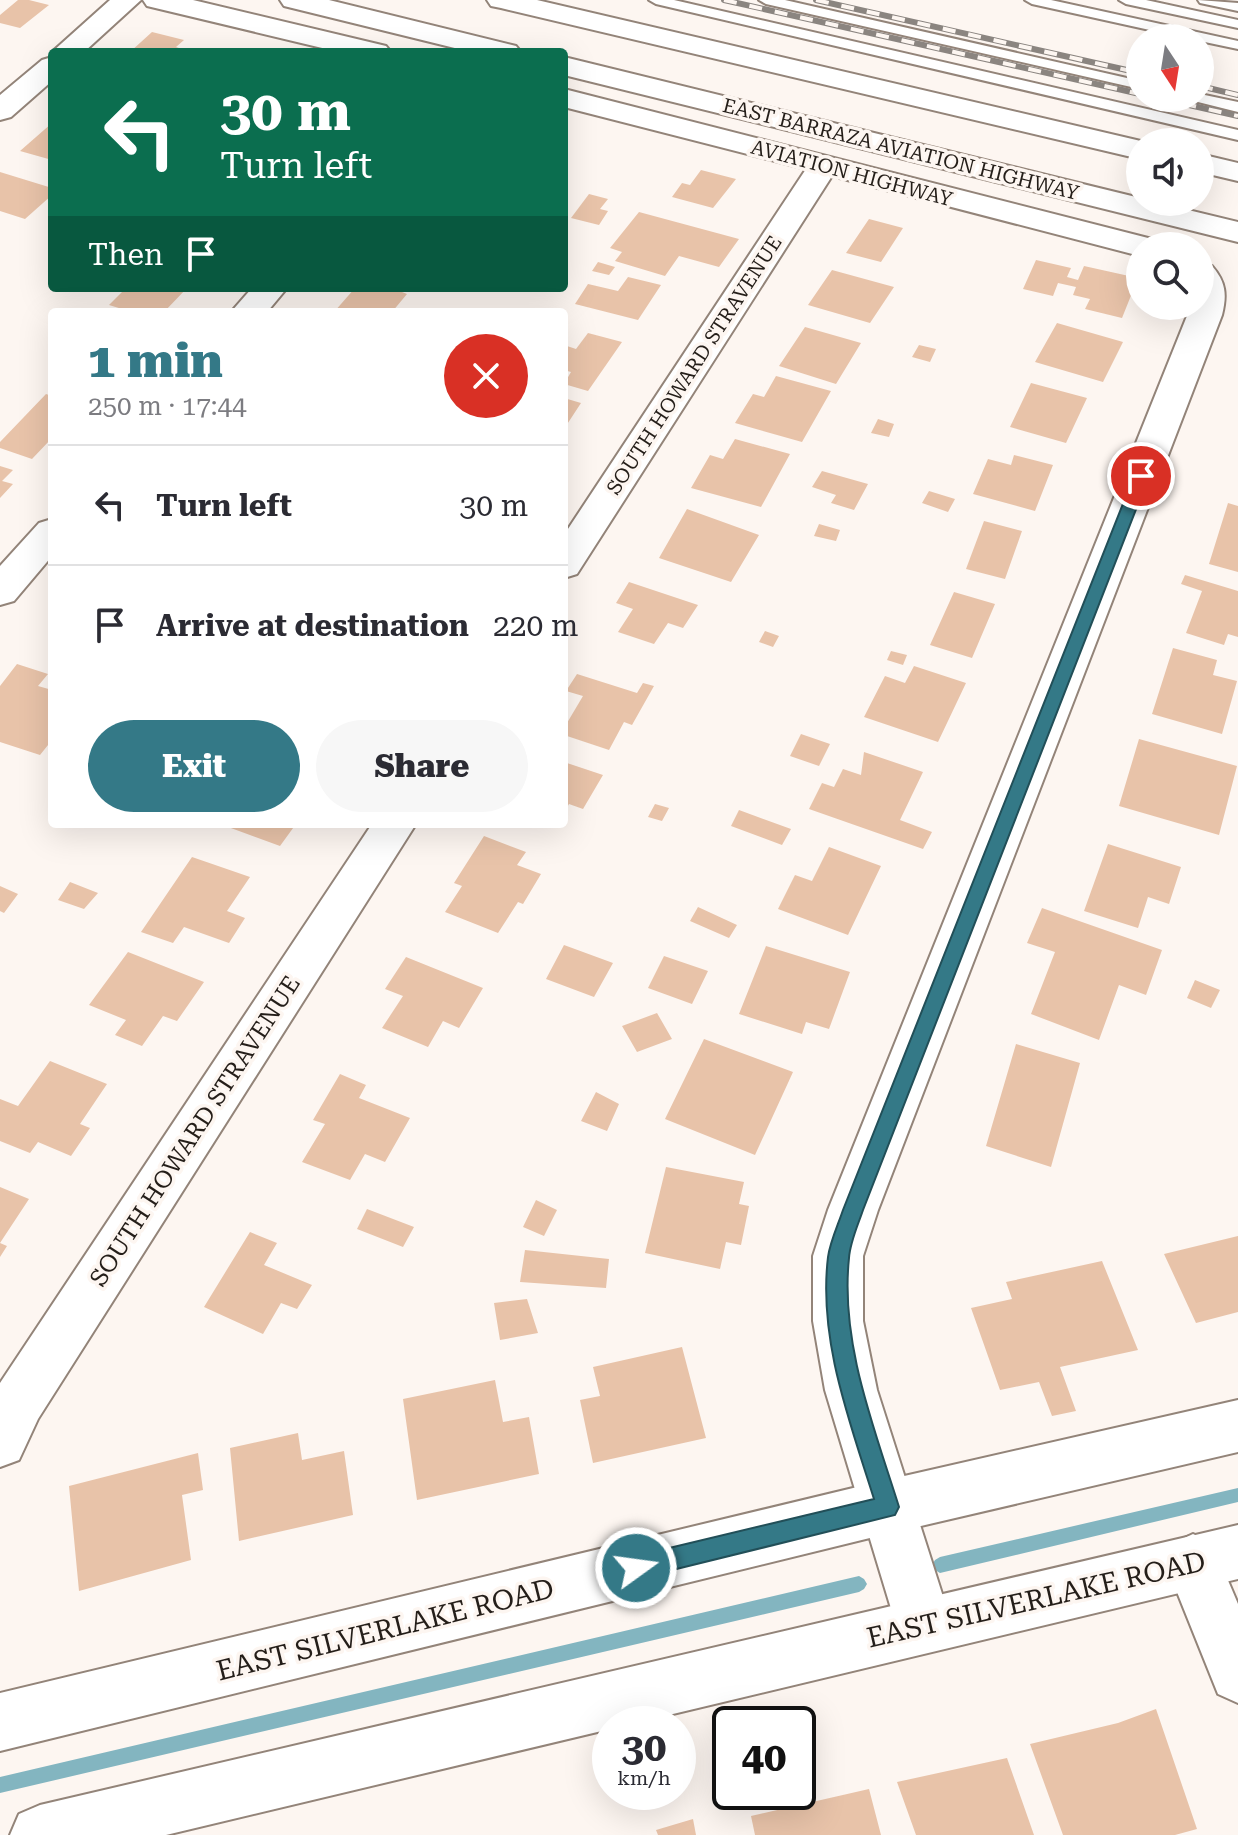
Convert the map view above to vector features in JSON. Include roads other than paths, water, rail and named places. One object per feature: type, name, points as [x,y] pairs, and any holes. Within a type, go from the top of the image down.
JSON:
[{"type":"street","points":[[72,48],[127,0]]},
{"type":"street","points":[[157,0],[359,48]]},
{"type":"street","points":[[294,0],[490,48]]},
{"type":"street","points":[[501,0],[1126,147]]},
{"type":"street","name":"EAST BARRAZA AVIATION HIGHWAY","points":[[568,67],[1238,232]]},
{"type":"street","points":[[0,111],[48,69]]},
{"type":"street","name":"AVIATION HIGHWAY","points":[[568,99],[1126,242]]},
{"type":"street","name":"SOUTH HOWARD STRAVENUE","points":[[568,559],[824,165]]},
{"type":"street","points":[[1214,166],[1238,172]]},
{"type":"street","points":[[252,308],[266,292]]},
{"type":"street","points":[[924,1625],[851,1390],[838,1321],[838,1256],[858,1196],[1203,320]]},
{"type":"street","points":[[0,591],[48,537]]},
{"type":"street","name":"SOUTH HOWARD STRAVENUE","points":[[0,1441],[19,1401],[392,828]]},
{"type":"street","name":"EAST SILVERLAKE ROAD","points":[[0,1722],[887,1507],[1238,1426]]},
{"type":"street","points":[[1216,1557],[1238,1674]]},
{"type":"street","name":"EAST SILVERLAKE ROAD","points":[[40,1835],[1216,1557]]},
{"type":"lane","points":[[656,0],[1238,135]]},
{"type":"lane","points":[[766,0],[1126,82]]},
{"type":"lane","points":[[1032,0],[1238,45]]},
{"type":"lane","points":[[1126,0],[1238,24]]},
{"type":"lane","points":[[1205,0],[1238,7]]},
{"type":"lane","points":[[1214,101],[1238,107]]},
{"type":"waterway","points":[[940,1565],[1238,1495]]},
{"type":"waterway","points":[[0,1785],[859,1584]]},
{"type":"railway","points":[[724,0],[1126,91]]},
{"type":"railway","points":[[816,0],[1126,70]]},
{"type":"railway","points":[[1214,89],[1238,95]]},
{"type":"railway","points":[[1214,111],[1238,116]]}]
